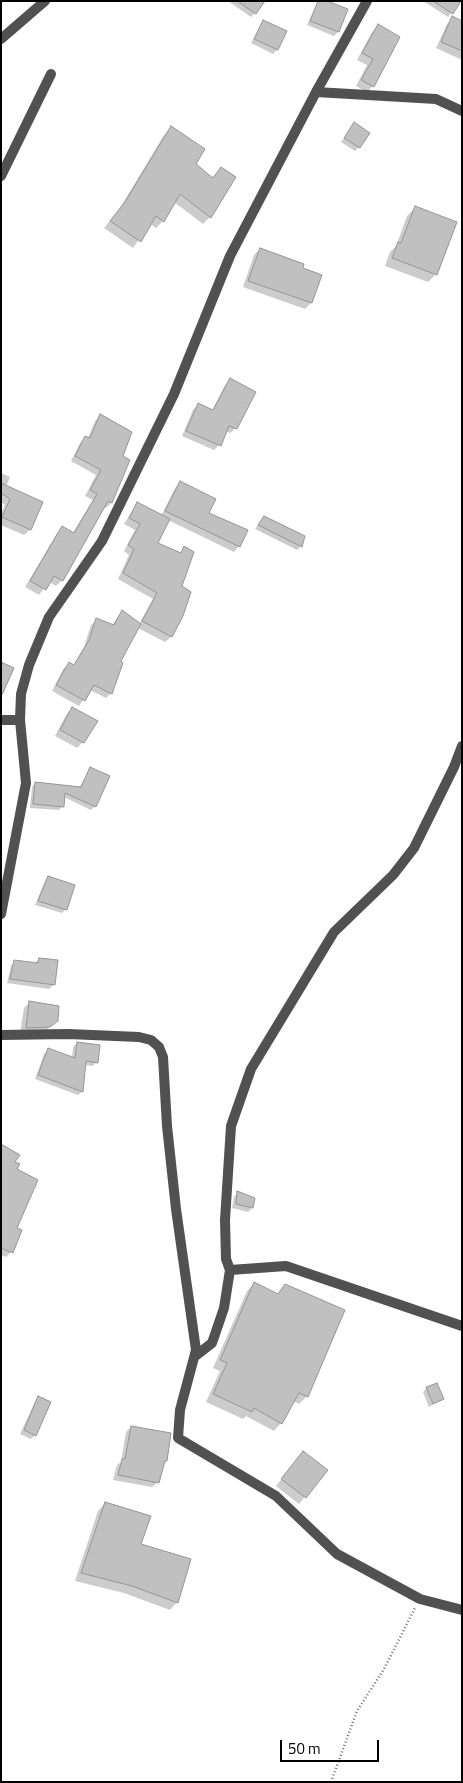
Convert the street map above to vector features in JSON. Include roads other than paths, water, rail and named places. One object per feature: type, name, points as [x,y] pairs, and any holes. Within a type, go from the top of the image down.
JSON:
[{"type":"street","points":[[1,40],[45,1]]},
{"type":"street","points":[[1,914],[26,783],[20,720],[21,694],[29,665],[49,616],[102,542],[174,394],[230,256],[316,92],[368,1]]},
{"type":"street","points":[[1,176],[51,74]]},
{"type":"street","points":[[316,92],[436,98],[462,111]]},
{"type":"street","points":[[1,720],[20,720]]},
{"type":"street","points":[[194,1358],[212,1343],[224,1308],[230,1270],[226,1259],[225,1220],[231,1126],[251,1069],[334,932],[393,875],[414,848],[454,768],[462,746]]},
{"type":"street","points":[[1,1035],[68,1034],[138,1037],[150,1040],[158,1046],[163,1057],[167,1126],[176,1209],[196,1350],[180,1410],[178,1438],[276,1496],[337,1554],[420,1599],[462,1610]]},
{"type":"street","points":[[230,1270],[286,1266],[462,1326]]}]
